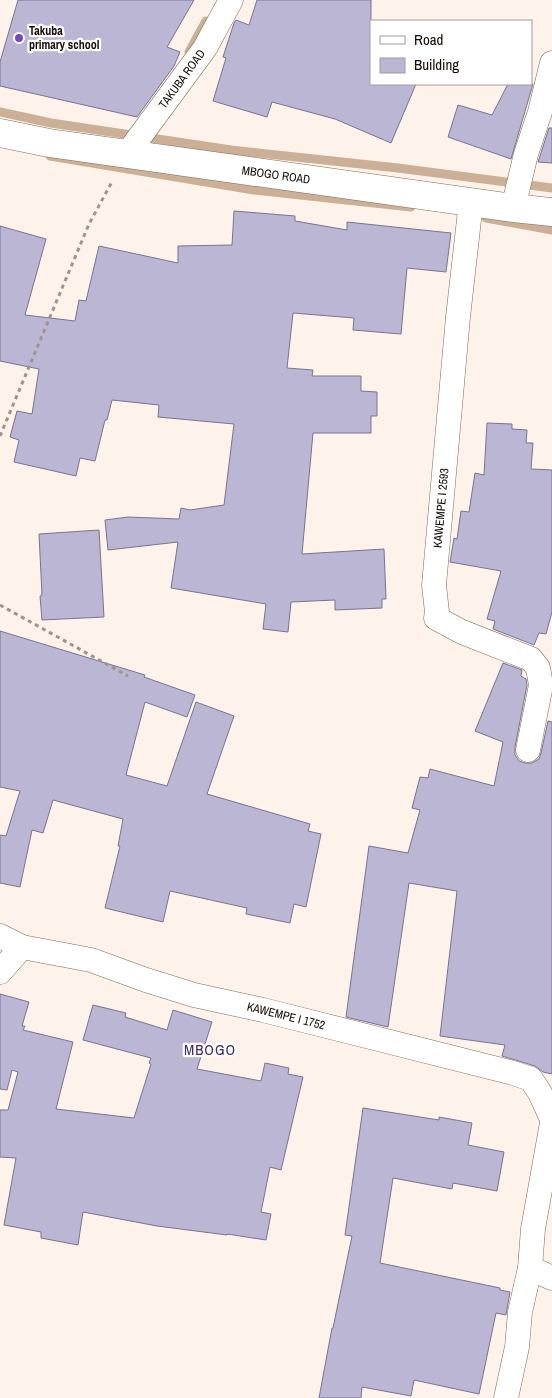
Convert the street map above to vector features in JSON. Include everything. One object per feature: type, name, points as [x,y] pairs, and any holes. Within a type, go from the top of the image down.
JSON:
[{"type":"street","name":"TAKUBA ROAD","points":[[127,154],[205,48],[231,0]]},
{"type":"street","points":[[513,208],[552,63]]},
{"type":"street","name":"MBOGO ROAD","points":[[0,134],[49,143],[552,212]]},
{"type":"street","name":"KAWEMPE I 2593","points":[[471,202],[458,317],[434,585],[436,618],[462,632],[531,659],[538,668],[541,685],[528,750]]},
{"type":"street","name":"KAWEMPE I 1752","points":[[0,936],[22,947],[91,960],[146,980],[194,994],[513,1073],[531,1079],[544,1100],[552,1119]]},
{"type":"street","points":[[0,972],[22,947]]},
{"type":"street","points":[[506,1398],[517,1347],[520,1312],[530,1268],[533,1229],[552,1123]]},
{"type":"street","points":[[530,1268],[552,1278]]},
{"type":"path","points":[[0,436],[89,224],[127,154]]},
{"type":"path","points":[[0,605],[128,676]]},
{"type":"building","points":[[18,0],[194,0],[167,47],[180,52],[174,66],[137,117],[0,86],[0,62]]},
{"type":"building","points":[[257,0],[371,0],[370,85],[416,85],[391,143],[335,119],[272,102],[267,117],[213,101],[226,58],[223,57],[234,23],[236,20],[249,25]]},
{"type":"building","points":[[533,84],[511,159],[448,137],[458,105],[492,115],[507,85]]},
{"type":"building","points":[[549,128],[552,128],[552,163],[538,162]]},
{"type":"building","points":[[234,211],[295,216],[295,221],[347,230],[347,222],[451,233],[446,272],[407,268],[401,334],[353,330],[354,318],[293,313],[287,368],[313,370],[312,376],[361,376],[361,391],[377,392],[377,416],[371,416],[371,433],[313,433],[302,554],[384,549],[386,599],[382,599],[382,608],[335,610],[335,600],[291,602],[288,632],[263,629],[266,604],[171,588],[178,542],[108,550],[105,520],[128,517],[179,519],[181,508],[190,510],[224,505],[234,424],[158,417],[159,405],[112,400],[95,461],[80,458],[76,476],[14,462],[19,440],[10,437],[17,411],[32,414],[39,369],[0,361],[0,226],[46,239],[25,315],[75,321],[79,300],[86,301],[99,246],[178,263],[178,246],[232,245]]},
{"type":"building","points":[[487,423],[512,424],[512,429],[527,430],[526,443],[533,443],[531,469],[552,470],[552,612],[546,634],[539,633],[534,645],[493,629],[495,621],[487,619],[501,571],[450,562],[454,538],[457,539],[461,511],[469,512],[475,473],[484,475]]},
{"type":"building","points":[[99,530],[104,617],[42,620],[39,534]]},
{"type":"building","points":[[0,631],[145,675],[144,677],[195,695],[187,717],[145,702],[126,775],[167,786],[196,702],[234,716],[207,794],[310,824],[308,831],[321,834],[306,907],[294,904],[290,923],[246,914],[247,908],[170,891],[163,922],[105,908],[120,846],[118,846],[123,819],[53,800],[43,833],[32,830],[20,887],[0,883],[0,835],[6,836],[20,791],[0,787]]},
{"type":"building","points":[[503,663],[522,670],[521,676],[526,679],[527,685],[515,747],[515,755],[519,761],[532,763],[539,759],[548,721],[552,722],[552,1074],[543,1072],[535,1066],[502,1056],[505,1045],[440,1036],[457,891],[409,883],[388,1027],[346,1017],[369,846],[408,853],[420,810],[412,808],[420,777],[428,778],[430,769],[494,786],[503,742],[475,731]]},
{"type":"building","points":[[0,994],[29,1002],[22,1026],[25,1026],[23,1030],[73,1042],[56,1109],[134,1118],[151,1064],[149,1063],[151,1058],[83,1040],[93,1005],[126,1013],[125,1017],[167,1030],[173,1010],[212,1022],[197,1069],[261,1081],[265,1063],[289,1068],[288,1074],[303,1077],[281,1170],[270,1167],[261,1212],[271,1214],[266,1240],[157,1226],[83,1212],[78,1245],[41,1238],[41,1232],[4,1225],[16,1158],[0,1157],[0,1110],[8,1110],[18,1072],[12,1070],[7,1090],[0,1089]]},
{"type":"building","points":[[363,1108],[439,1120],[439,1117],[472,1123],[468,1145],[504,1152],[497,1191],[453,1183],[452,1189],[393,1178],[380,1263],[500,1288],[500,1290],[510,1292],[506,1315],[496,1313],[479,1394],[414,1380],[411,1396],[362,1387],[361,1398],[319,1398],[352,1236],[345,1235]]},
{"type":"waterway","points":[[189,52],[206,21]]},
{"type":"waterway","points":[[0,112],[51,123],[231,150],[398,168],[552,188]]},
{"type":"waterway","points":[[50,156],[254,190],[411,207]]},
{"type":"waterway","points":[[486,218],[552,230]]},
{"type":"place","name":"Takuba primary school","points":[[19,38]]},
{"type":"district","name":"MBOGO","points":[[210,1049]]}]
